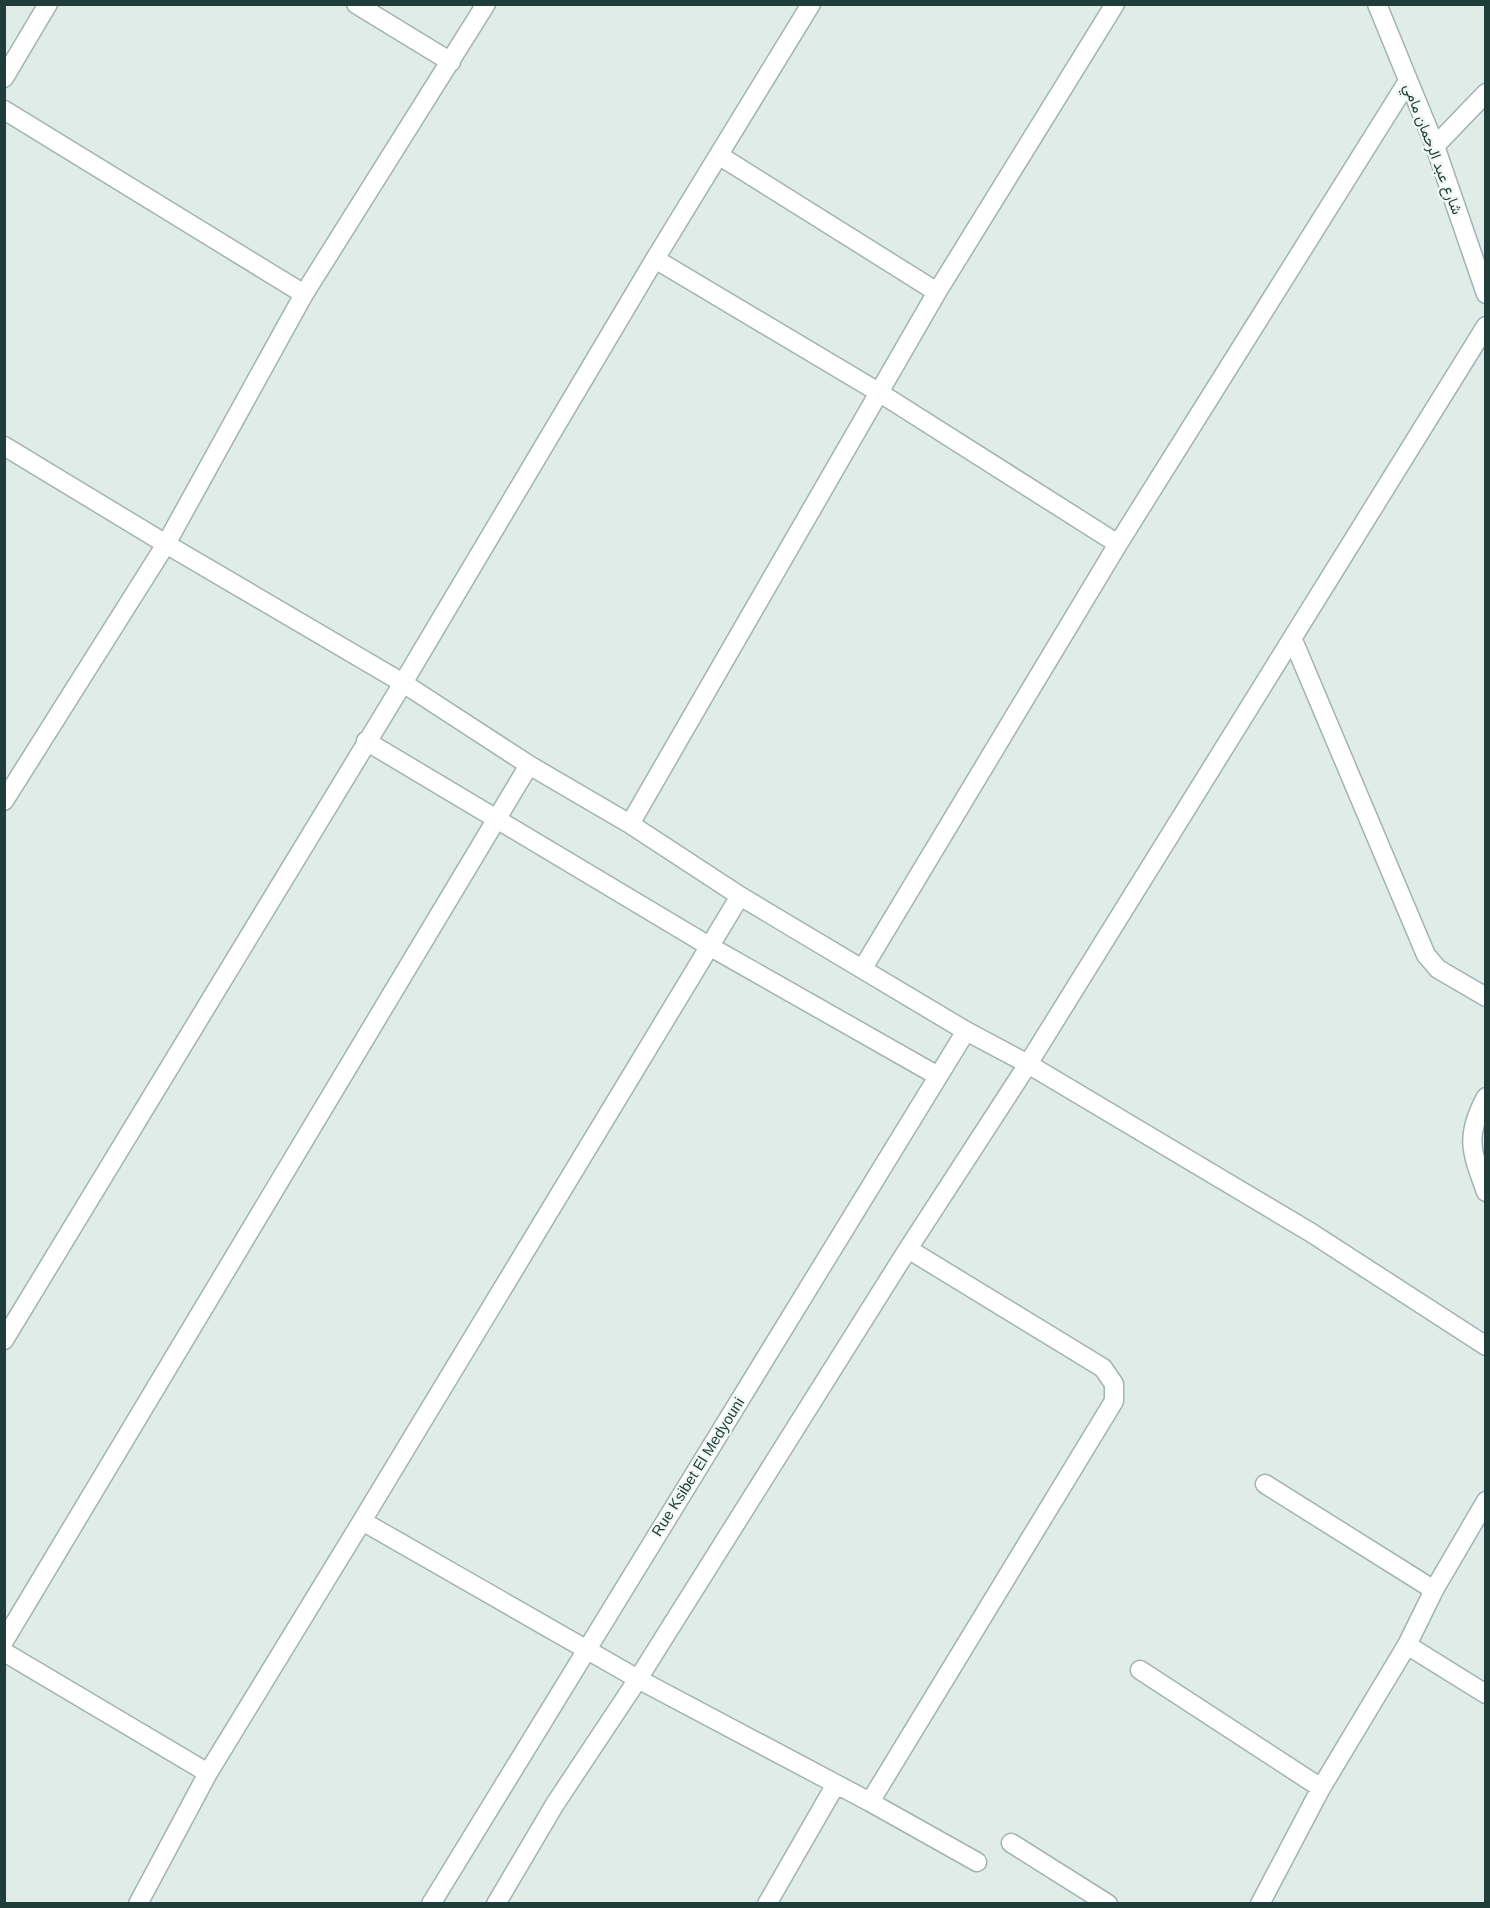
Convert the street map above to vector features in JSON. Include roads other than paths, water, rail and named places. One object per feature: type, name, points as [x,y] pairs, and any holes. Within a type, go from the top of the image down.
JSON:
[{"type":"street","points":[[4,78],[48,4]]},
{"type":"street","points":[[356,4],[451,62]]},
{"type":"street","points":[[4,801],[166,544],[304,294],[486,4]]},
{"type":"street","points":[[4,1340],[403,683],[655,259],[720,156],[810,4]]},
{"type":"street","points":[[630,824],[937,292],[1115,4]]},
{"type":"street","name":"شارع عبد الرحمان مامي","points":[[1377,4],[1435,146],[1485,294]]},
{"type":"street","points":[[863,969],[1118,544],[1408,81]]},
{"type":"street","points":[[1435,146],[1485,93]]},
{"type":"street","points":[[4,110],[304,294]]},
{"type":"street","points":[[720,156],[937,292]]},
{"type":"street","points":[[655,259],[880,393],[1118,544]]},
{"type":"street","points":[[496,1904],[555,1804],[639,1678],[908,1249],[1028,1064],[1293,640],[1485,326]]},
{"type":"street","points":[[4,446],[403,683],[530,765],[630,824],[740,896],[1310,1232],[1485,1346]]},
{"type":"street","points":[[1293,640],[1426,955],[1438,969],[1485,997]]},
{"type":"street","points":[[366,741],[709,946],[938,1076]]},
{"type":"street","points":[[4,1641],[530,765]]},
{"type":"street","points":[[138,1904],[208,1773],[740,896]]},
{"type":"street","name":"Rue Ksibet El Medyouni","points":[[431,1904],[966,1031]]},
{"type":"street","points":[[1485,1097],[1475,1117],[1471,1137],[1472,1153],[1485,1192]]},
{"type":"street","points":[[870,1802],[1114,1401],[1114,1384],[1103,1368],[908,1249]]},
{"type":"street","points":[[1265,1484],[1434,1590]]},
{"type":"street","points":[[1260,1903],[1321,1788],[1407,1645],[1434,1590],[1485,1501]]},
{"type":"street","points":[[362,1521],[639,1678],[978,1862]]},
{"type":"street","points":[[1407,1645],[1485,1694]]},
{"type":"street","points":[[4,1652],[208,1773]]},
{"type":"street","points":[[1140,1670],[1321,1788]]},
{"type":"street","points":[[767,1904],[836,1784]]},
{"type":"street","points":[[1011,1843],[1108,1904]]}]
